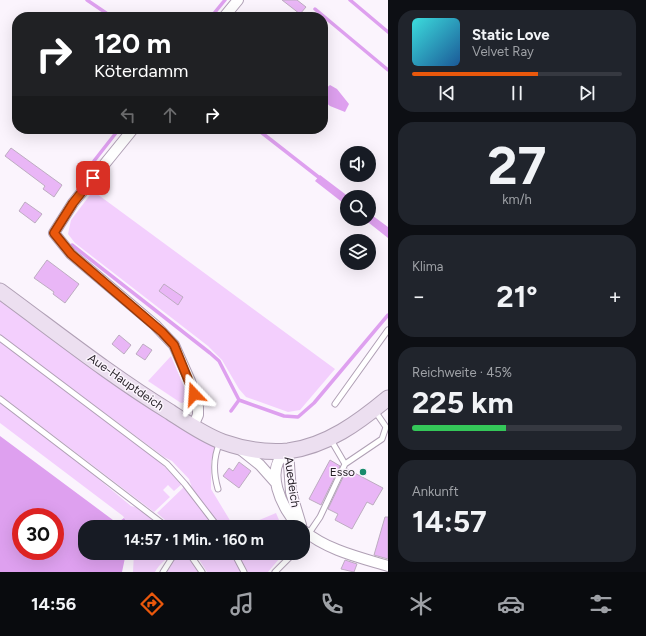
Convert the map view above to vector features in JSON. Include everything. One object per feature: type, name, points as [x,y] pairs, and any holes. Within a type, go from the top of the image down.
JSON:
[{"type":"street","points":[[228,12],[238,0]]},
{"type":"street","points":[[129,134],[73,203],[54,233],[71,254],[155,325],[174,345],[190,381],[198,407],[198,415],[193,426]]},
{"type":"street","name":"Aue-Hauptdeich","points":[[0,291],[128,386],[193,426],[221,441],[237,446],[266,451],[288,451],[304,448],[331,439],[388,398]]},
{"type":"street","name":"Auedeich","points":[[237,446],[260,466],[277,485]]},
{"type":"street","name":"Auedeich","points":[[294,520],[287,511],[275,476],[276,465],[282,455],[288,451],[294,504],[300,520]]},
{"type":"street","points":[[310,535],[342,552],[388,566]]},
{"type":"lane","points":[[335,404],[388,330]]},
{"type":"lane","points":[[0,338],[167,464],[185,484],[213,520]]},
{"type":"lane","points":[[0,399],[158,520]]},
{"type":"lane","points":[[310,526],[320,517],[345,464],[382,439],[386,427],[374,409]]},
{"type":"lane","points":[[331,439],[345,464]]},
{"type":"lane","points":[[218,489],[214,477],[214,462],[221,441]]},
{"type":"lane","points":[[164,572],[171,560]]},
{"type":"lane","points":[[194,560],[202,572]]},
{"type":"lane","points":[[238,560],[244,572]]},
{"type":"lane","points":[[275,572],[287,560]]},
{"type":"shaded area","points":[[330,85],[337,89],[349,104],[345,112],[328,104],[328,87]]},
{"type":"shaded area","points":[[320,175],[340,190],[340,201],[315,181]]},
{"type":"shaded area","points":[[93,191],[335,369],[300,410],[288,412],[246,397],[239,389],[222,360],[208,346],[75,243],[68,234],[71,220]]},
{"type":"shaded area","points":[[376,218],[388,227],[388,238],[373,226],[376,226]]},
{"type":"shaded area","points":[[0,299],[215,445],[211,462],[211,489],[230,520],[216,520],[192,488],[189,479],[172,461],[164,457],[0,335]]},
{"type":"shaded area","points":[[0,341],[159,461],[182,484],[174,491],[168,485],[163,490],[170,497],[154,512],[0,395]]},
{"type":"shaded area","points":[[171,356],[188,396],[187,402],[181,403],[148,381]]},
{"type":"shaded area","points":[[0,402],[87,467],[131,506],[142,509],[155,520],[126,520],[123,516],[0,423]]},
{"type":"shaded area","points":[[0,436],[113,520],[78,520],[78,560],[125,560],[122,572],[0,572]]},
{"type":"shaded area","points":[[184,487],[210,520],[165,520],[157,513]]},
{"type":"shaded area","points":[[276,513],[279,520],[260,520]]},
{"type":"shaded area","points":[[134,560],[165,560],[155,572],[133,572]]},
{"type":"shaded area","points":[[174,560],[191,560],[200,572],[167,572]]},
{"type":"shaded area","points":[[199,560],[235,560],[241,572],[207,572]]},
{"type":"shaded area","points":[[241,560],[278,560],[268,572],[248,572]]},
{"type":"building","points":[[282,0],[297,0],[306,7],[302,12],[297,12]]},
{"type":"building","points":[[11,148],[62,185],[54,197],[43,189],[45,186],[5,156]]},
{"type":"building","points":[[25,202],[42,214],[35,223],[19,211]]},
{"type":"building","points":[[47,260],[79,284],[65,303],[53,294],[54,292],[34,278]]},
{"type":"building","points":[[164,284],[183,297],[178,305],[159,291]]},
{"type":"building","points":[[119,335],[131,345],[124,354],[112,344]]},
{"type":"building","points":[[143,344],[152,350],[145,360],[136,354]]},
{"type":"building","points":[[330,460],[340,466],[321,505],[309,499]]},
{"type":"building","points":[[239,462],[251,471],[239,488],[223,476],[229,468],[233,471]]},
{"type":"building","points":[[347,469],[383,488],[373,505],[367,502],[352,529],[335,520],[338,514],[328,509]]},
{"type":"building","points":[[385,517],[388,517],[388,559],[374,555]]},
{"type":"building","points":[[345,560],[357,564],[354,572],[341,569]]},
{"type":"waterway","points":[[87,0],[105,12]]},
{"type":"waterway","points":[[215,12],[225,0]]},
{"type":"waterway","points":[[350,0],[388,32]]},
{"type":"waterway","points":[[315,9],[319,12]]},
{"type":"waterway","points":[[328,20],[388,70]]},
{"type":"waterway","points":[[94,161],[115,134]]},
{"type":"waterway","points":[[263,134],[321,179]]},
{"type":"waterway","points":[[72,245],[219,361],[239,400]]},
{"type":"waterway","points":[[231,411],[239,400],[284,416],[298,417],[314,403],[388,315]]},
{"type":"place","name":"Esso","points":[[363,472]]},
{"type":"route","points":[[93,178],[73,203],[54,233],[71,254],[138,310],[174,345],[190,381],[194,394]]}]
